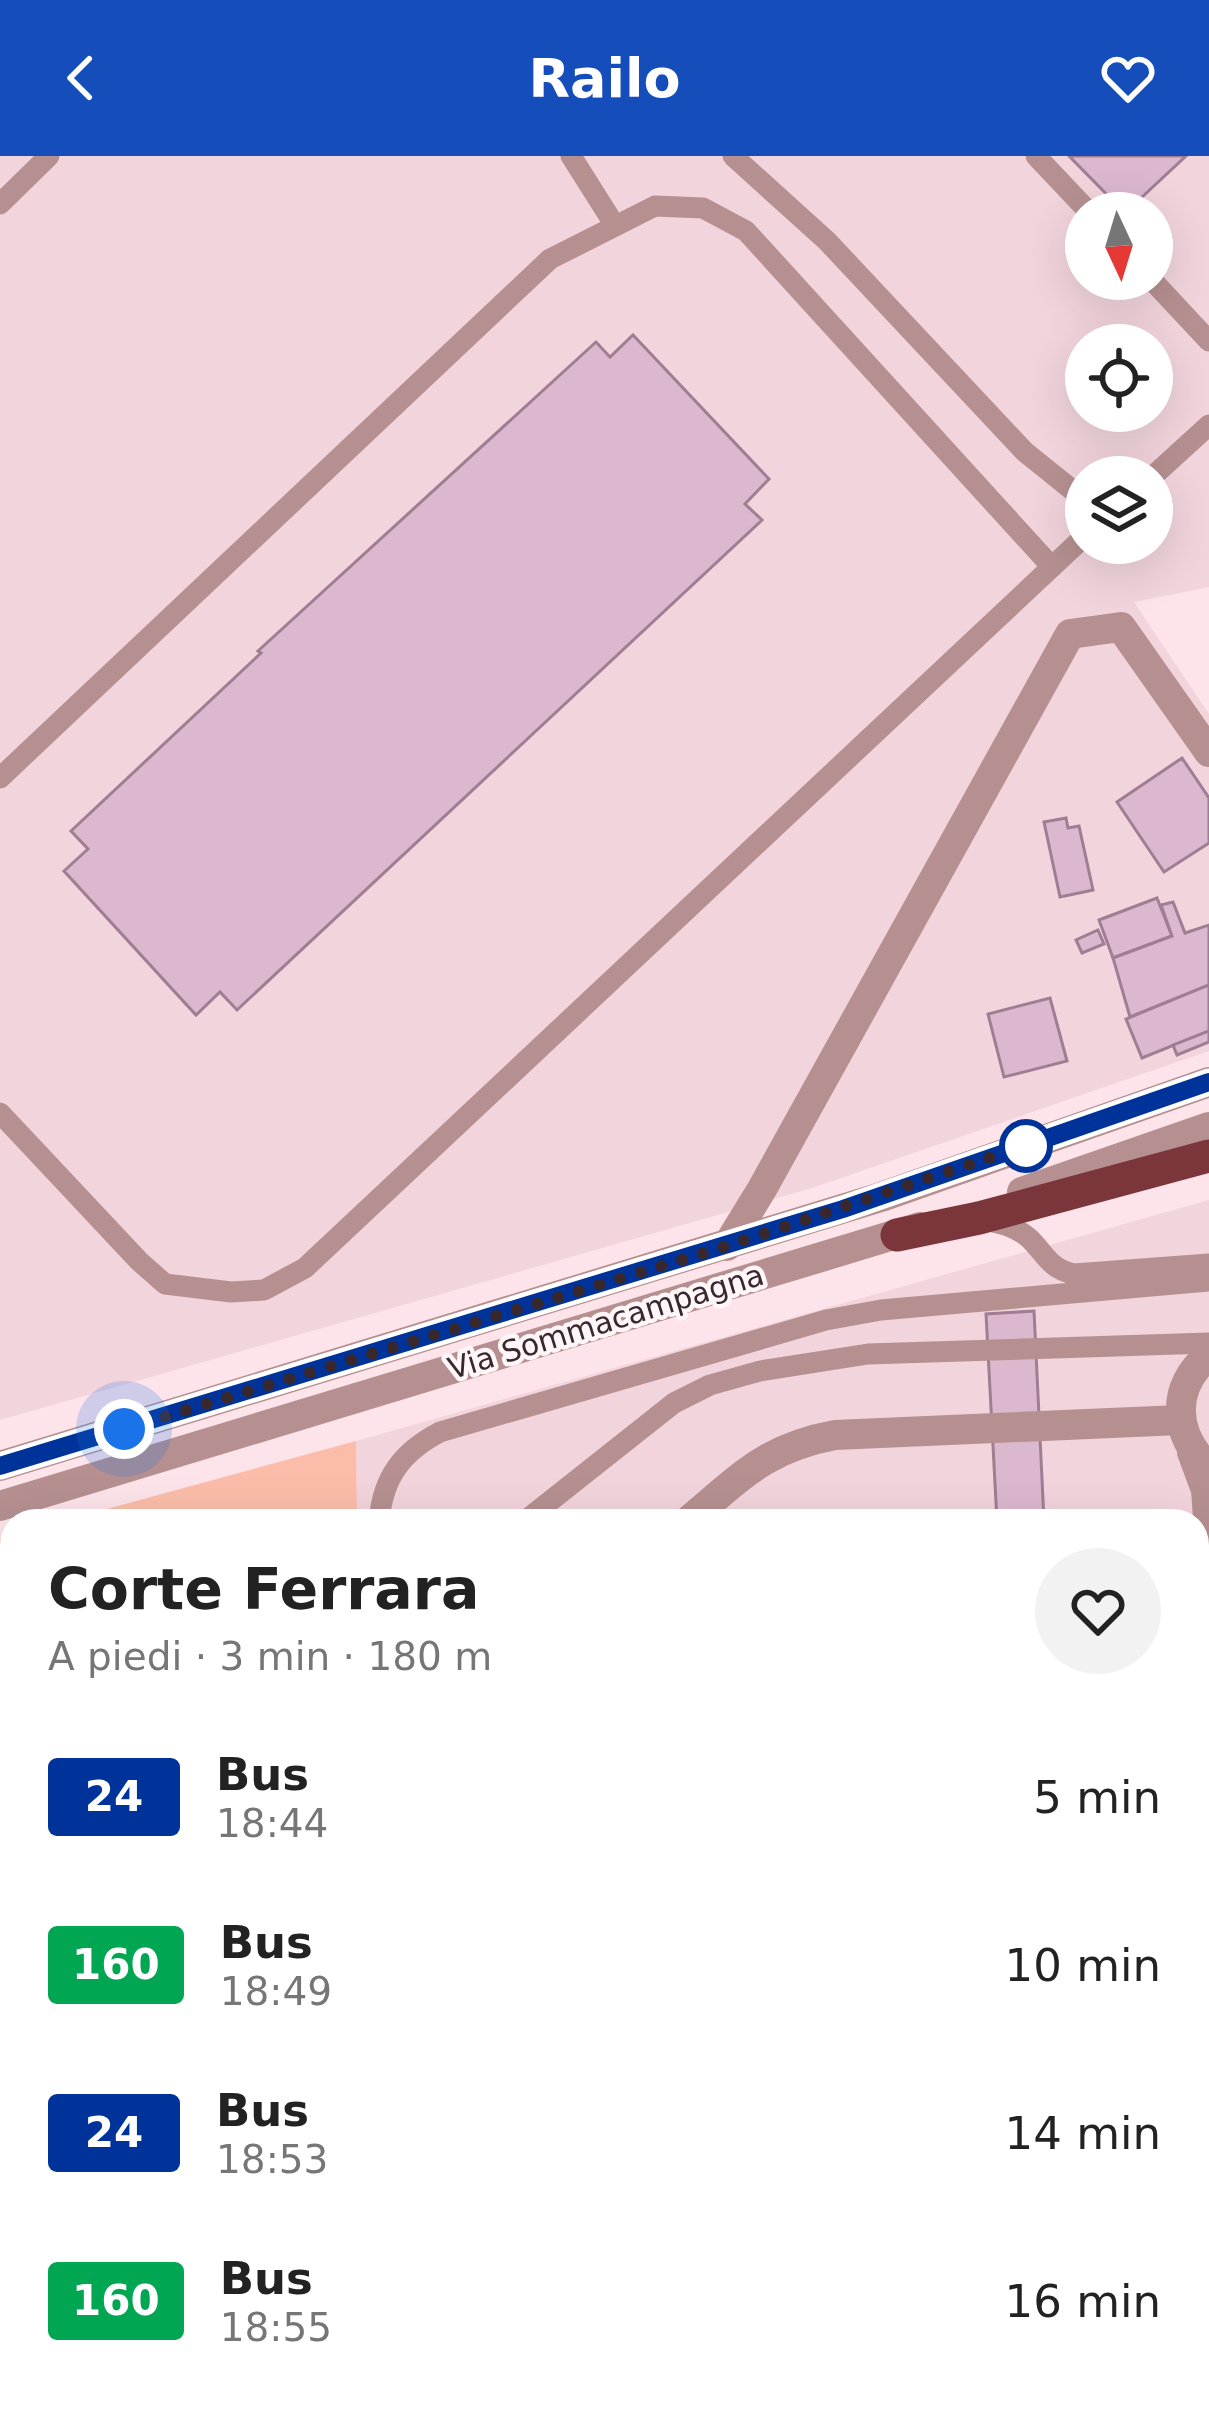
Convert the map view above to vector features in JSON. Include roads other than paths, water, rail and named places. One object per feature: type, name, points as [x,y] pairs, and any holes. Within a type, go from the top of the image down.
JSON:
[{"type":"highway","points":[[897,1235],[979,1218],[1209,1156]]},
{"type":"street","name":"Via Sommacampagna","points":[[727,1246],[1070,634],[1121,627],[1209,752]]},
{"type":"street","name":"Via Sommacampagna","points":[[0,1466],[727,1246],[1209,1082]]},
{"type":"street","name":"Via Sommacampagna","points":[[0,1506],[897,1235],[1209,1127]]},
{"type":"street","points":[[1207,1509],[1201,1460],[1180,1420],[1181,1396],[1190,1375],[1209,1355]]},
{"type":"street","points":[[703,1509],[772,1453],[808,1440],[1180,1420]]},
{"type":"lane","points":[[0,204],[49,156]]},
{"type":"lane","points":[[571,156],[614,224]]},
{"type":"lane","points":[[733,156],[826,242],[1025,452],[1065,484]]},
{"type":"lane","points":[[1036,156],[1070,192]]},
{"type":"lane","points":[[0,778],[550,259],[655,206],[703,208],[746,231],[1052,567]]},
{"type":"lane","points":[[1171,300],[1209,341]]},
{"type":"lane","points":[[1173,458],[1209,425]]},
{"type":"lane","points":[[0,1113],[165,1284],[231,1292],[264,1290],[305,1268],[1065,555]]},
{"type":"lane","points":[[979,1218],[1012,1227],[1027,1236],[1053,1267],[1074,1274],[1209,1264]]},
{"type":"lane","points":[[381,1509],[394,1468],[418,1443],[440,1432],[770,1334],[881,1310],[1209,1281]]},
{"type":"lane","points":[[540,1509],[674,1403],[710,1384],[760,1371],[868,1354],[1209,1343]]}]
